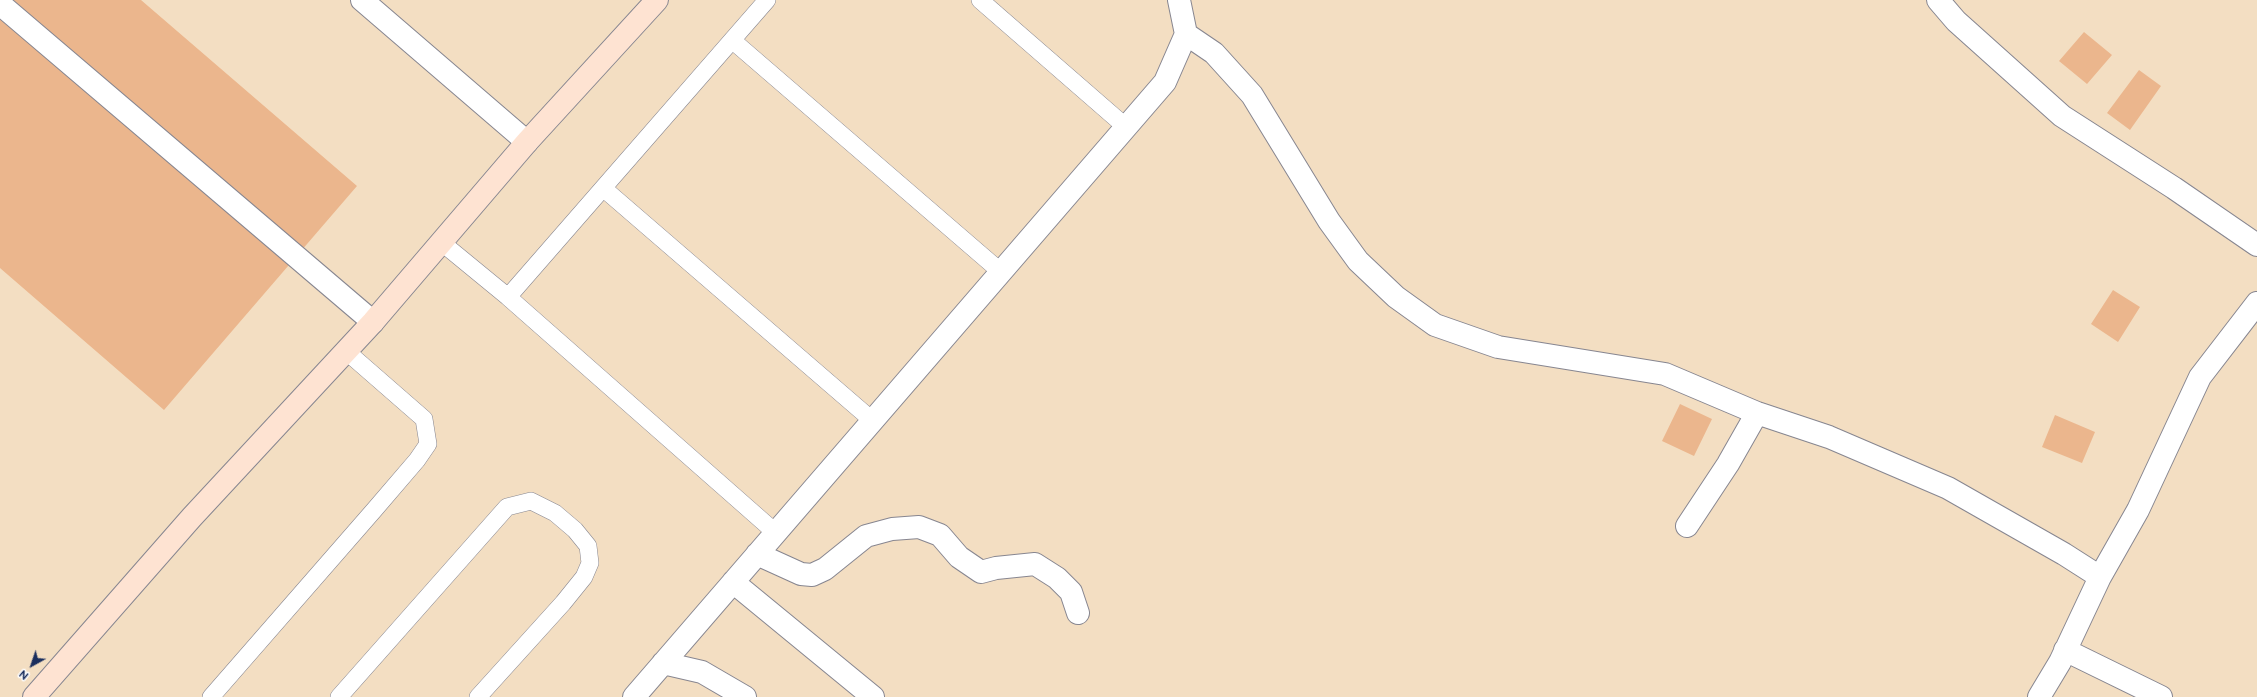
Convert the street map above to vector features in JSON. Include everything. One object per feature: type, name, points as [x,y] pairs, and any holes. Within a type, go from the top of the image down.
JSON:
[{"type":"main road","points":[[34,697],[192,517],[372,322],[527,142],[657,0]]},
{"type":"street","points":[[362,0],[527,142]]},
{"type":"street","points":[[634,697],[1166,82],[1186,34],[1179,0]]},
{"type":"street","points":[[1938,0],[1956,21],[2062,116],[2174,188],[2257,245]]},
{"type":"street","points":[[0,4],[372,322]]},
{"type":"street","points":[[1186,34],[1214,53],[1252,95],[1329,221],[1358,261],[1396,297],[1435,325],[1498,347],[1665,374],[1757,413],[1829,437],[1948,488],[2064,554],[2100,577]]},
{"type":"street","points":[[2039,697],[2065,650],[2100,577],[2138,510],[2200,377],[2257,303]]},
{"type":"street","points":[[1687,526],[1728,464],[1757,413]]},
{"type":"street","points":[[757,554],[802,574],[812,575],[825,569],[866,536],[892,529],[919,527],[940,535],[959,557],[981,572],[996,568],[1035,564],[1057,578],[1071,592],[1078,613]]},
{"type":"street","points":[[733,582],[873,697]]},
{"type":"street","points":[[2065,650],[2161,697]]},
{"type":"street","points":[[663,663],[702,672],[745,697]]},
{"type":"lane","points":[[508,297],[767,0]]},
{"type":"lane","points":[[980,0],[1126,127]]},
{"type":"lane","points":[[732,40],[1001,272]]},
{"type":"lane","points":[[603,188],[873,421]]},
{"type":"lane","points":[[441,242],[508,297],[776,533]]},
{"type":"lane","points":[[211,697],[417,460],[428,444],[424,419],[346,351]]},
{"type":"lane","points":[[339,697],[507,507],[531,502],[554,513],[575,530],[588,546],[590,563],[584,577],[563,603],[478,697]]},
{"type":"building","points":[[0,0],[141,0],[357,186],[164,410],[0,268]]},
{"type":"building","points":[[2084,32],[2112,55],[2087,84],[2059,61]]},
{"type":"building","points":[[2139,70],[2161,86],[2130,130],[2107,113]]},
{"type":"building","points":[[2113,290],[2140,307],[2118,342],[2091,324]]},
{"type":"building","points":[[1680,404],[1712,419],[1694,456],[1662,441]]},
{"type":"building","points":[[2055,415],[2095,432],[2082,463],[2042,447]]}]
